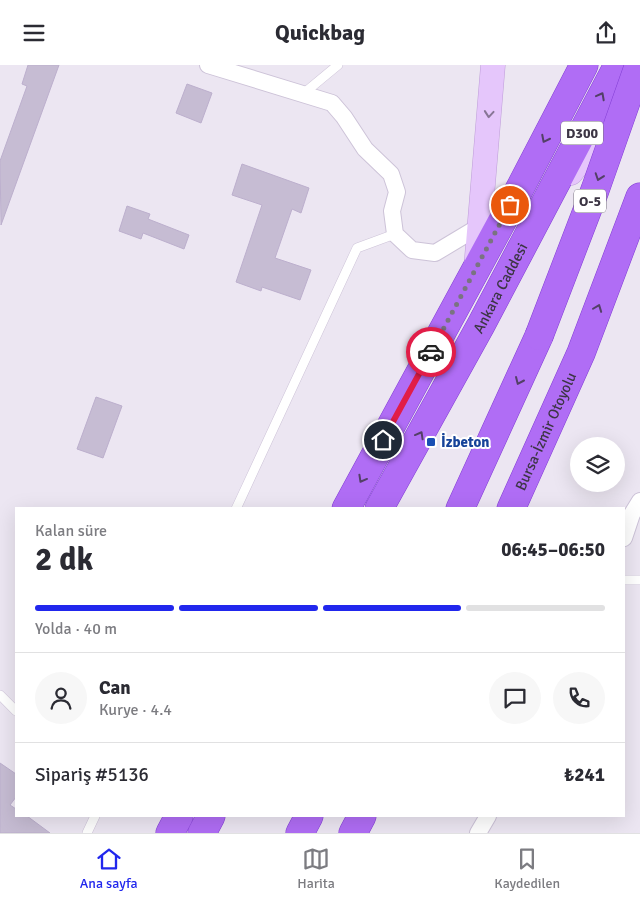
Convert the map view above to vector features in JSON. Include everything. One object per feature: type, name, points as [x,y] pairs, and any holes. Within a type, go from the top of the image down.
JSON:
[{"type":"highway","name":"Ankara Caddesi","points":[[347,507],[584,65]]},
{"type":"highway","name":"Ankara Caddesi","points":[[380,507],[534,225],[618,65]]},
{"type":"highway","name":"O-5","points":[[461,507],[539,336],[595,190],[639,65]]},
{"type":"highway","name":"Bursa-İzmir Otoyolu","points":[[512,507],[581,353],[640,197]]},
{"type":"highway","points":[[170,833],[178,817]]},
{"type":"highway","points":[[202,833],[210,817]]},
{"type":"highway","points":[[300,833],[308,817]]},
{"type":"highway","points":[[353,833],[361,817]]},
{"type":"main road","points":[[476,269],[493,65]]},
{"type":"main road","points":[[534,225],[600,134],[640,84]]},
{"type":"street","points":[[208,65],[332,103],[344,117],[365,149],[391,174],[396,192],[392,211],[396,234],[412,249],[434,253],[480,226]]},
{"type":"street","points":[[625,535],[632,514],[640,501]]},
{"type":"street","points":[[478,833],[487,817]]},
{"type":"lane","points":[[303,94],[338,65]]},
{"type":"lane","points":[[237,507],[358,248],[396,234]]},
{"type":"lane","points":[[625,580],[640,580]]},
{"type":"lane","points":[[0,695],[15,710]]},
{"type":"lane","points":[[87,833],[95,817]]},
{"type":"building","points":[[28,65],[59,65],[1,225],[0,161],[27,86],[22,84]]},
{"type":"building","points":[[187,84],[212,93],[201,123],[176,113]]},
{"type":"building","points":[[242,164],[309,188],[301,213],[292,209],[275,258],[311,270],[300,300],[262,287],[261,291],[236,282],[262,205],[232,195]]},
{"type":"building","points":[[127,206],[150,214],[148,219],[189,235],[184,249],[143,233],[141,239],[119,231]]},
{"type":"building","points":[[96,397],[122,406],[103,458],[77,449]]},
{"type":"building","points":[[0,763],[15,773],[15,798],[10,805],[15,808],[15,817],[28,817],[50,833],[0,833]]},
{"type":"way so far","points":[[431,352],[510,205]]},
{"type":"place","name":"İzbeton","points":[[431,442]]},
{"type":"route","points":[[383,440],[431,352]]}]
